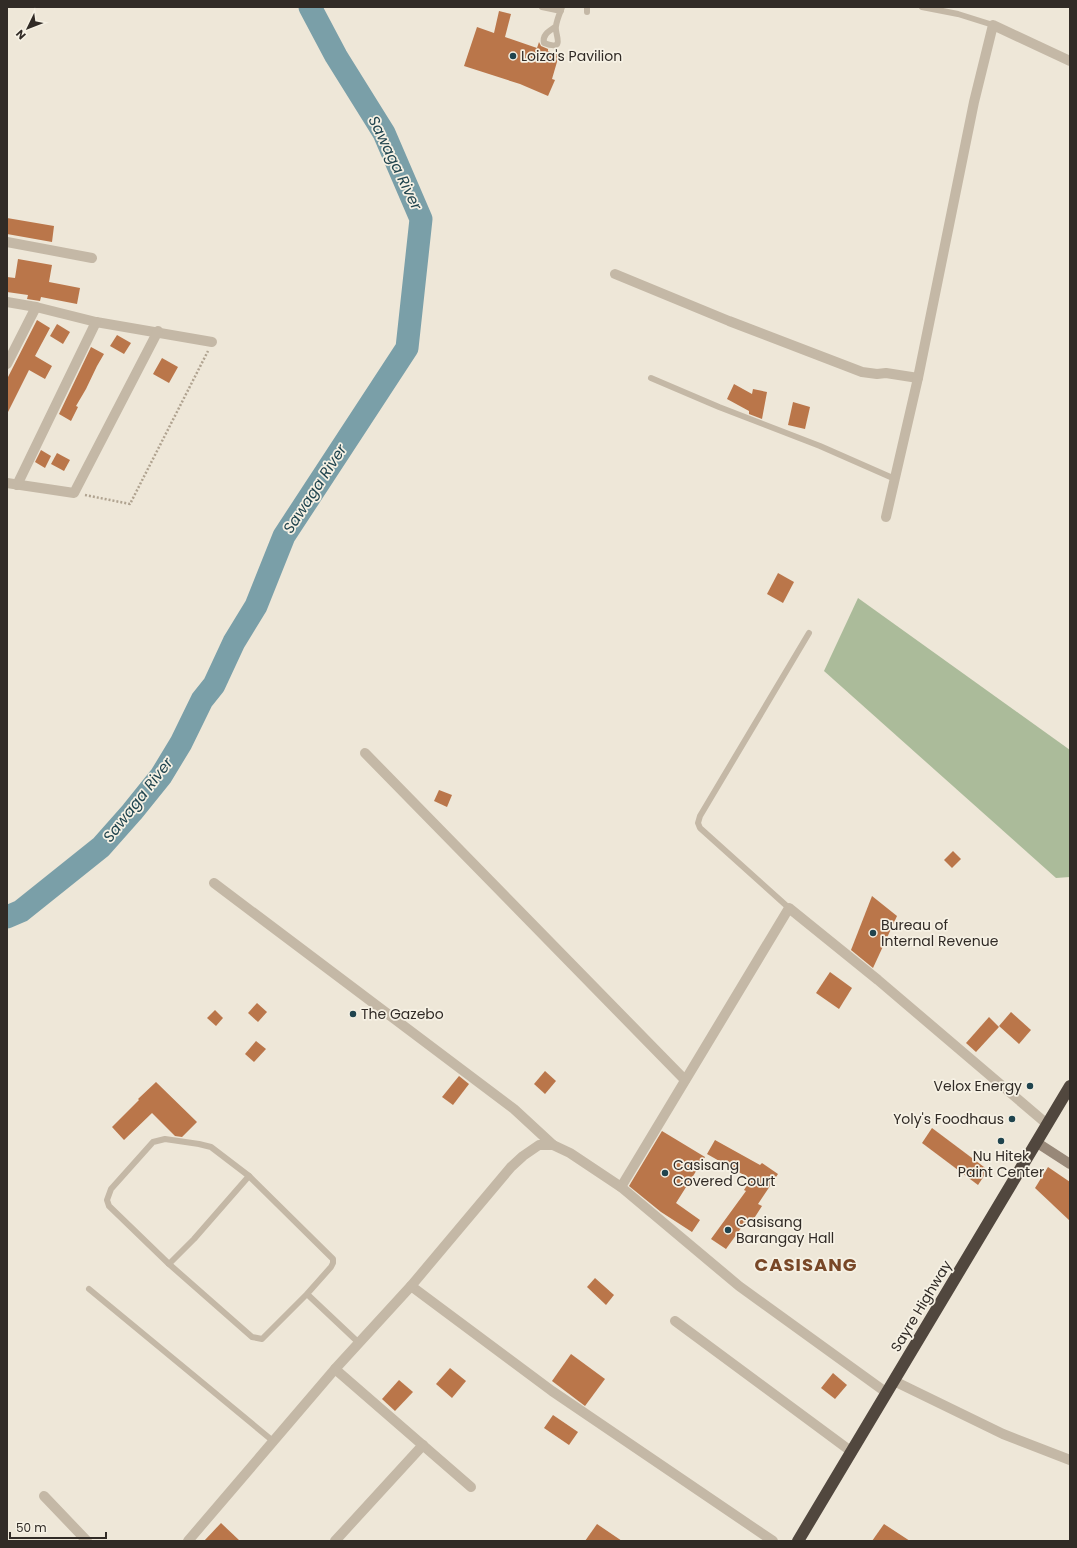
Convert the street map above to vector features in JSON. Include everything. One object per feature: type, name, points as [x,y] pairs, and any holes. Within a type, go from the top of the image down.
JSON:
[{"type":"highway","name":"Sayre Highway","points":[[798,1541],[1070,1086]]},
{"type":"street","points":[[886,517],[918,378],[974,102],[993,26],[1070,61]]},
{"type":"street","points":[[7,242],[92,258]]},
{"type":"street","points":[[616,274],[744,327],[862,372],[877,374],[886,373],[918,378]]},
{"type":"street","points":[[7,302],[36,307],[96,322],[212,342]]},
{"type":"street","points":[[7,364],[36,307]]},
{"type":"street","points":[[96,322],[12,484],[74,493],[158,332]]},
{"type":"street","points":[[365,753],[685,1080]]},
{"type":"street","points":[[214,883],[514,1109],[553,1145],[570,1153],[621,1187],[739,1286],[887,1393]]},
{"type":"street","points":[[621,1187],[789,908],[878,980],[1047,1124]]},
{"type":"street","points":[[1036,1142],[1070,1164]]},
{"type":"street","points":[[188,1541],[335,1369],[411,1286],[511,1167],[523,1156],[539,1145],[553,1145]]},
{"type":"street","points":[[411,1286],[552,1391],[773,1541]]},
{"type":"street","points":[[675,1321],[852,1452]]},
{"type":"street","points":[[335,1369],[472,1487]]},
{"type":"street","points":[[894,1381],[1003,1434],[1070,1460]]},
{"type":"street","points":[[335,1541],[422,1444]]},
{"type":"street","points":[[44,1496],[87,1541]]},
{"type":"lane","points":[[542,7],[561,9],[555,27]]},
{"type":"lane","points":[[922,7],[958,14],[993,26]]},
{"type":"lane","points":[[651,378],[719,407],[820,446],[895,479]]},
{"type":"lane","points":[[789,908],[700,828],[698,823],[700,816],[809,633]]},
{"type":"lane","points":[[165,1139],[211,1147],[249,1176],[333,1259],[331,1267],[307,1294],[262,1339],[252,1337],[169,1264],[109,1206],[107,1200],[111,1189],[153,1142],[165,1139]]},
{"type":"lane","points":[[169,1264],[194,1239],[249,1176]]},
{"type":"lane","points":[[89,1289],[273,1441]]},
{"type":"lane","points":[[307,1294],[360,1343]]},
{"type":"path","points":[[74,493],[130,504],[212,342]]},
{"type":"green space","points":[[858,598],[1070,750],[1070,877],[1056,878],[824,671]]},
{"type":"building","name":"Loiza's Pavilion","points":[[499,11],[511,14],[505,37],[537,48],[539,42],[541,46],[548,49],[548,51],[559,55],[552,79],[555,80],[548,96],[520,84],[464,66],[477,27],[494,33]]},
{"type":"building","points":[[7,218],[54,226],[52,242],[7,234]]},
{"type":"building","points":[[18,259],[52,265],[49,282],[80,288],[77,304],[41,297],[40,301],[27,299],[28,295],[7,292],[7,277],[15,278]]},
{"type":"building","points":[[37,320],[50,328],[35,356],[52,366],[45,379],[29,370],[7,414],[7,379]]},
{"type":"building","points":[[57,324],[70,332],[63,344],[50,336]]},
{"type":"building","points":[[117,335],[131,343],[124,354],[110,346]]},
{"type":"building","points":[[91,347],[104,354],[76,406],[78,407],[71,421],[59,414]]},
{"type":"building","points":[[162,358],[178,367],[169,383],[153,374]]},
{"type":"building","points":[[734,384],[752,394],[753,389],[767,392],[762,419],[749,414],[749,411],[727,399]]},
{"type":"building","points":[[793,402],[810,407],[805,429],[788,425]]},
{"type":"building","points":[[41,450],[51,456],[45,468],[35,462]]},
{"type":"building","points":[[57,453],[70,460],[64,471],[51,464]]},
{"type":"building","points":[[778,573],[794,582],[783,603],[767,594]]},
{"type":"building","points":[[439,790],[452,795],[447,807],[434,801]]},
{"type":"building","points":[[953,851],[961,859],[952,868],[944,860]]},
{"type":"building","name":"Bureau of Internal Revenue","points":[[872,896],[897,916],[873,968],[851,950]]},
{"type":"building","points":[[830,972],[852,988],[839,1009],[816,993]]},
{"type":"building","points":[[257,1003],[267,1012],[258,1022],[248,1013]]},
{"type":"building","points":[[215,1010],[223,1018],[216,1026],[207,1018]]},
{"type":"building","points":[[1011,1012],[1031,1030],[1019,1044],[999,1026]]},
{"type":"building","points":[[989,1017],[999,1027],[976,1052],[966,1043]]},
{"type":"building","points":[[256,1041],[266,1049],[254,1062],[245,1054]]},
{"type":"building","points":[[545,1071],[556,1081],[545,1094],[534,1084]]},
{"type":"building","points":[[459,1076],[469,1084],[453,1105],[442,1097]]},
{"type":"building","points":[[156,1082],[197,1122],[182,1137],[175,1136],[152,1113],[124,1140],[112,1127]]},
{"type":"building","points":[[932,1128],[988,1170],[978,1185],[922,1143]]},
{"type":"building","name":"Casisang Covered Court","points":[[662,1131],[705,1157],[676,1203],[700,1220],[692,1232],[661,1212],[629,1186]]},
{"type":"building","points":[[715,1140],[760,1165],[762,1163],[778,1174],[758,1204],[762,1206],[753,1220],[749,1217],[726,1249],[711,1239],[746,1191],[744,1190],[751,1179],[707,1154]]},
{"type":"building","points":[[1048,1167],[1070,1182],[1070,1221],[1035,1188]]},
{"type":"building","points":[[595,1278],[614,1295],[606,1305],[587,1287]]},
{"type":"building","points":[[571,1354],[605,1379],[585,1406],[552,1381]]},
{"type":"building","points":[[450,1368],[466,1381],[452,1398],[436,1384]]},
{"type":"building","points":[[833,1373],[847,1385],[835,1399],[821,1388]]},
{"type":"building","points":[[399,1380],[413,1392],[395,1411],[382,1399]]},
{"type":"building","points":[[553,1415],[578,1432],[569,1445],[544,1428]]},
{"type":"building","points":[[221,1523],[240,1541],[204,1541]]},
{"type":"building","points":[[597,1524],[622,1541],[585,1541]]},
{"type":"building","points":[[884,1524],[910,1541],[872,1541]]},
{"type":"waterway","name":"Sawaga River","points":[[7,917],[21,911],[101,847],[161,776],[181,743],[202,700],[214,685],[234,642],[256,606],[284,536],[407,348],[421,219],[384,133],[336,56],[310,7]]},
{"type":"place","name":"Loiza's Pavilion","points":[[513,56]]},
{"type":"place","name":"Bureau of Internal Revenue","points":[[873,933]]},
{"type":"place","name":"The Gazebo","points":[[353,1014]]},
{"type":"place","name":"Velox Energy","points":[[1030,1086]]},
{"type":"place","name":"Yoly's Foodhaus","points":[[1012,1119]]},
{"type":"place","name":"Nu Hitek Paint Center","points":[[1001,1141]]},
{"type":"place","name":"Casisang Covered Court","points":[[665,1173]]},
{"type":"place","name":"Casisang Barangay Hall","points":[[728,1230]]},
{"type":"district","name":"CASISANG","points":[[806,1265]]}]
